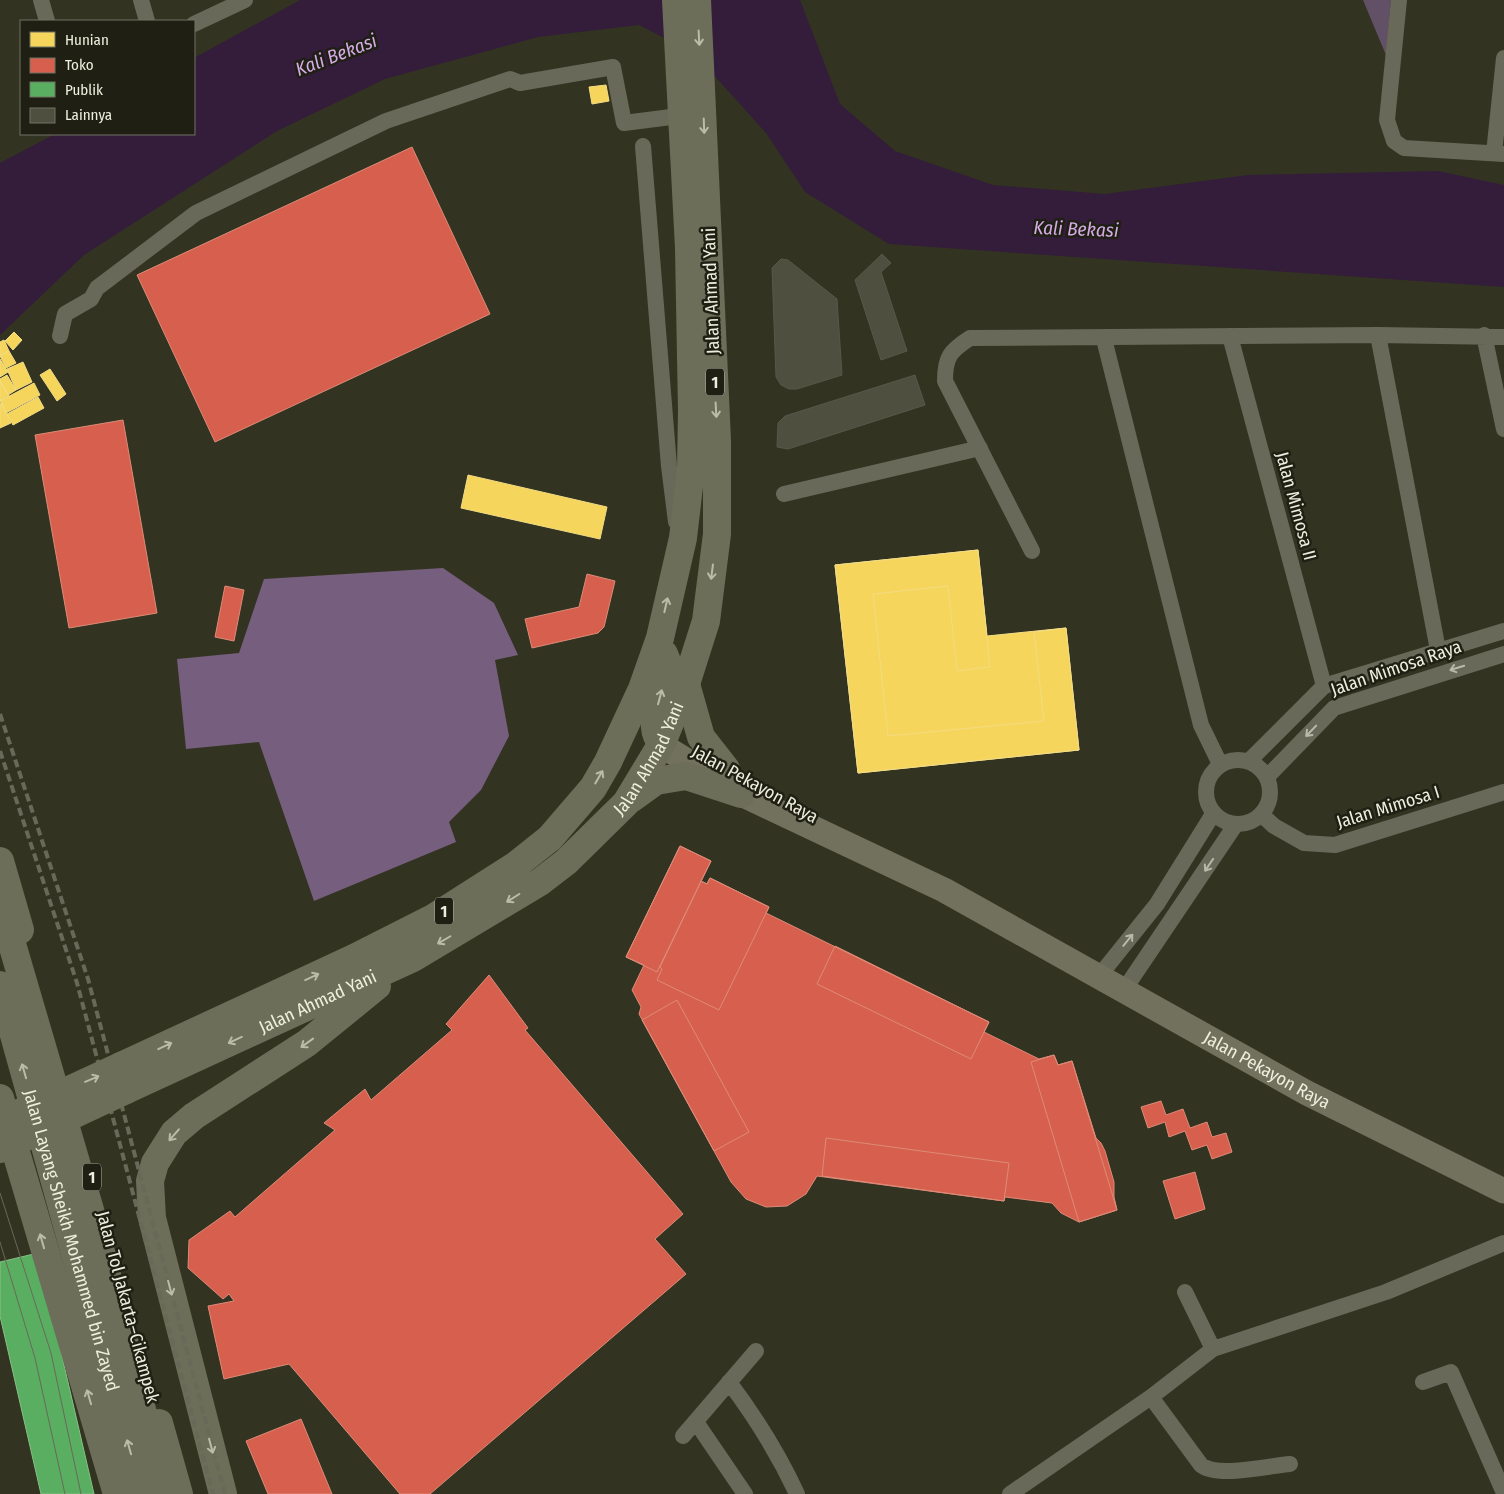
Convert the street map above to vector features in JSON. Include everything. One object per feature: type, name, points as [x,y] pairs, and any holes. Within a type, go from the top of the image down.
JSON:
[{"type":"highway","points":[[661,0],[683,76],[672,117],[680,233],[687,403],[678,534],[673,572]]},
{"type":"highway","name":"Jalan Ahmad Yani","points":[[0,1122],[124,1078],[414,958],[540,882],[566,862],[626,803],[661,745],[686,684],[706,621],[717,534],[717,440],[676,0]]},
{"type":"highway","name":"Jalan Ahmad Yani","points":[[0,1149],[124,1078],[433,918],[480,888],[550,838],[593,788],[621,737],[660,638],[673,572],[683,538],[691,469],[692,410],[683,76],[697,0]]},
{"type":"highway","points":[[480,888],[562,847],[586,824],[642,756],[661,745],[655,731],[656,710],[668,666],[660,638]]},
{"type":"highway","points":[[686,684],[701,737],[726,769]]},
{"type":"highway","points":[[626,803],[656,781],[686,776],[740,794]]},
{"type":"highway","name":"Jalan Tol Jakarta–Cikampek","points":[[0,861],[96,1189],[179,1494]]},
{"type":"highway","name":"Jalan Layang Sheikh Mohammed bin Zayed","points":[[0,903],[90,1210],[164,1494]]},
{"type":"highway","points":[[223,1494],[152,1218],[150,1181],[155,1163],[174,1133],[194,1116],[307,1043],[414,958]]},
{"type":"highway","name":"Jalan Layang Sheikh Mohammed bin Zayed","points":[[0,985],[142,1494]]},
{"type":"highway","points":[[0,1098],[117,1494]]},
{"type":"main road","name":"Jalan Pekayon Raya","points":[[661,745],[676,739],[726,769],[1033,939]]},
{"type":"main road","name":"Jalan Pekayon Raya","points":[[661,745],[740,794],[920,878],[1100,975],[1307,1093],[1504,1191]]},
{"type":"street","points":[[41,0],[47,20]]},
{"type":"street","points":[[141,0],[147,20]]},
{"type":"street","points":[[195,24],[245,0]]},
{"type":"street","points":[[1399,0],[1387,120],[1394,140],[1404,148],[1499,153],[1504,58]]},
{"type":"street","points":[[60,336],[65,314],[91,299],[98,288],[196,213],[386,121],[510,79],[520,83],[613,67],[624,123],[672,117]]},
{"type":"street","points":[[643,146],[668,456],[678,534]]},
{"type":"street","points":[[1378,335],[1438,650]]},
{"type":"street","points":[[1032,551],[945,381],[945,365],[953,349],[970,338],[1104,339],[1378,335],[1484,335],[1504,337]]},
{"type":"street","points":[[1484,335],[1504,429]]},
{"type":"street","name":"Jalan Mimosa II","points":[[1230,336],[1324,686]]},
{"type":"street","points":[[1104,339],[1201,725],[1220,764]]},
{"type":"street","points":[[784,494],[980,448]]},
{"type":"street","points":[[1250,761],[1324,686],[1504,631]]},
{"type":"street","name":"Jalan Mimosa Raya","points":[[1267,777],[1334,708],[1372,694],[1504,654]]},
{"type":"street","points":[[1365,673],[1372,694]]},
{"type":"street","points":[[1240,759],[1250,761],[1260,768],[1267,777],[1270,790],[1268,803],[1261,814],[1250,822],[1236,824],[1224,821],[1213,814],[1206,801],[1205,787],[1210,774],[1220,764],[1240,759]]},
{"type":"street","name":"Jalan Mimosa I","points":[[1261,814],[1274,826],[1304,843],[1335,845],[1504,792]]},
{"type":"street","points":[[1100,975],[1157,904],[1213,814]]},
{"type":"street","points":[[1124,990],[1236,824]]},
{"type":"street","points":[[1019,1492],[1151,1397],[1213,1349],[1386,1292],[1504,1243]]},
{"type":"street","points":[[1185,1292],[1213,1349]]},
{"type":"street","points":[[683,1436],[756,1351]]},
{"type":"street","points":[[1423,1382],[1451,1372],[1504,1493]]},
{"type":"street","points":[[729,1382],[755,1417],[778,1453],[797,1494]]},
{"type":"street","points":[[1151,1397],[1201,1465],[1207,1470],[1219,1471],[1290,1464]]},
{"type":"street","points":[[696,1422],[745,1494]]},
{"type":"shaded area","points":[[1363,0],[1391,0],[1386,55]]},
{"type":"shaded area","points":[[443,568],[494,603],[518,655],[495,660],[509,736],[481,790],[449,822],[456,842],[314,901],[259,742],[186,749],[177,659],[239,653],[264,579]]},
{"type":"water","name":"Kali Bekasi","points":[[300,0],[800,0],[840,104],[895,151],[993,185],[1105,194],[1248,175],[1438,171],[1504,185],[1504,287],[889,244],[805,192],[766,133],[694,53],[639,25],[538,37],[385,79],[277,131],[84,255],[0,335],[0,163],[53,135],[195,135],[195,57]]},
{"type":"building: Hunian","points":[[606,85],[609,101],[592,104],[589,87]]},
{"type":"building: Hunian","points":[[14,332],[22,340],[13,350],[5,341]]},
{"type":"building: Hunian","points":[[4,340],[9,351],[0,356],[0,342]]},
{"type":"building: Hunian","points":[[9,351],[16,363],[6,368],[0,356]]},
{"type":"building: Hunian","points":[[0,359],[8,372],[0,377]]},
{"type":"building: Hunian","points":[[23,362],[32,382],[16,390],[7,369]]},
{"type":"building: Hunian","points":[[50,369],[66,394],[57,401],[40,375]]},
{"type":"building: Hunian","points":[[7,375],[16,390],[8,395],[0,381],[0,379]]},
{"type":"building: Hunian","points":[[0,381],[9,396],[0,401]]},
{"type":"building: Hunian","points":[[34,383],[40,395],[6,413],[0,401]]},
{"type":"building: Hunian","points":[[38,397],[44,408],[13,425],[7,414]]},
{"type":"building: Hunian","points":[[2,403],[11,423],[0,428],[0,404]]},
{"type":"building: Hunian","points":[[468,475],[607,507],[600,539],[461,508]]},
{"type":"building: Hunian","points":[[978,550],[987,636],[1066,628],[1079,750],[858,773],[835,565]]},
{"type":"building: Hunian","points":[[978,550],[990,667],[957,671],[948,586],[873,594],[888,736],[1044,721],[1034,632],[1066,628],[1079,750],[858,773],[835,565]]},
{"type":"building: Toko","points":[[412,147],[490,314],[215,442],[137,275]]},
{"type":"building: Toko","points":[[123,420],[157,613],[69,628],[35,435]]},
{"type":"building: Toko","points":[[587,574],[615,581],[604,627],[598,633],[532,648],[525,619],[579,607]]},
{"type":"building: Toko","points":[[225,586],[244,590],[234,641],[215,637]]},
{"type":"building: Toko","points":[[680,846],[711,861],[701,881],[707,884],[710,878],[769,907],[766,913],[989,1022],[984,1032],[1039,1059],[1054,1055],[1058,1065],[1072,1061],[1096,1138],[1105,1151],[1114,1182],[1114,1197],[1117,1210],[1079,1222],[1061,1213],[1052,1203],[1005,1197],[1004,1201],[817,1176],[806,1194],[787,1206],[766,1207],[746,1199],[731,1182],[639,1014],[641,1007],[632,990],[644,965],[626,957]]},
{"type":"building: Toko","points":[[680,846],[711,861],[657,972],[626,957]]},
{"type":"building: Toko","points":[[710,878],[769,907],[719,1010],[657,980],[662,969],[660,967],[701,881],[707,884]]},
{"type":"building: Toko","points":[[835,946],[989,1022],[971,1059],[817,984]]},
{"type":"building: Toko","points":[[489,975],[528,1028],[525,1030],[683,1214],[655,1239],[686,1274],[430,1494],[400,1494],[289,1364],[224,1379],[208,1306],[234,1301],[229,1294],[223,1299],[188,1268],[189,1240],[230,1211],[235,1217],[335,1130],[324,1123],[365,1089],[371,1100],[452,1030],[446,1024]]},
{"type":"building: Toko","points":[[677,1000],[749,1132],[714,1151],[642,1020]]},
{"type":"building: Toko","points":[[1054,1055],[1058,1065],[1072,1061],[1117,1210],[1079,1222],[1031,1062]]},
{"type":"building: Toko","points":[[1161,1101],[1166,1115],[1183,1109],[1190,1128],[1207,1122],[1212,1137],[1226,1133],[1232,1152],[1212,1159],[1207,1145],[1192,1150],[1185,1131],[1169,1137],[1165,1122],[1148,1128],[1141,1107]]},
{"type":"building: Toko","points":[[826,1138],[1009,1163],[1004,1201],[822,1176]]},
{"type":"building: Toko","points":[[1195,1172],[1205,1209],[1175,1219],[1163,1181]]},
{"type":"building: Toko","points":[[301,1419],[332,1494],[268,1494],[246,1441]]},
{"type":"building: Publik","points":[[38,1253],[94,1494],[41,1494],[0,1316],[0,1262]]},
{"type":"building: Lainnya","points":[[882,254],[891,263],[881,272],[907,351],[881,360],[855,280]]},
{"type":"building: Lainnya","points":[[781,259],[788,260],[837,299],[842,375],[797,389],[789,389],[781,385],[776,377],[772,268]]},
{"type":"building: Lainnya","points":[[915,375],[925,405],[788,449],[777,447],[778,423],[785,416]]},
{"type":"tram line","points":[[0,1193],[51,1353],[81,1494]]},
{"type":"tram line","points":[[0,1242],[35,1358],[65,1494]]},
{"type":"railway","points":[[0,714],[88,979],[225,1494]]},
{"type":"railway","points":[[0,751],[77,983],[213,1494]]}]
